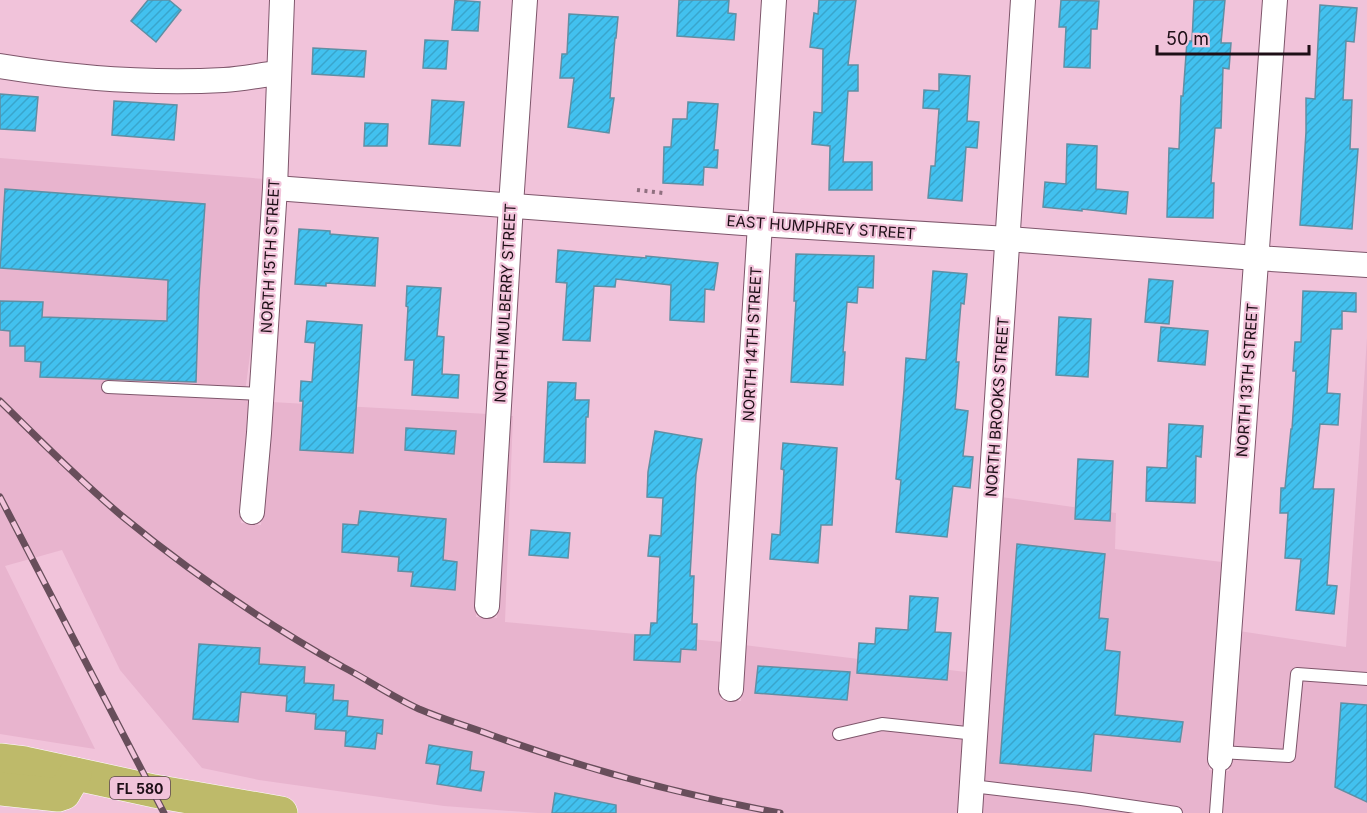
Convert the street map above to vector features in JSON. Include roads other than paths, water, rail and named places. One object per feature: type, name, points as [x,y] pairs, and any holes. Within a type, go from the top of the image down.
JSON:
[{"type":"main road","name":"FL 580","points":[[0,760],[154,791],[281,813]]},
{"type":"main road","points":[[0,789],[58,795],[64,793],[75,774]]},
{"type":"main road","points":[[0,807],[29,813]]},
{"type":"street","name":"NORTH 15TH STREET","points":[[252,512],[274,189],[282,0]]},
{"type":"street","name":"NORTH MULBERRY STREET","points":[[487,606],[525,0]]},
{"type":"street","name":"NORTH 14TH STREET","points":[[731,689],[774,0]]},
{"type":"street","name":"NORTH BROOKS STREET","points":[[970,813],[1023,0]]},
{"type":"street","name":"NORTH 13TH STREET","points":[[1220,755],[1275,0]]},
{"type":"street","points":[[0,66],[135,81],[224,80],[278,73]]},
{"type":"street","name":"EAST HUMPHREY STREET","points":[[274,189],[1367,265]]},
{"type":"lane","points":[[108,387],[261,394]]},
{"type":"lane","points":[[1216,813],[1220,755],[1289,756],[1297,674],[1367,679]]},
{"type":"lane","points":[[839,734],[882,724],[976,734]]},
{"type":"lane","points":[[972,786],[1176,813]]},
{"type":"railway","points":[[0,401],[90,488],[175,557],[285,633],[400,699],[446,719],[598,770],[707,798],[780,813]]},
{"type":"railway","points":[[0,497],[164,813]]}]
